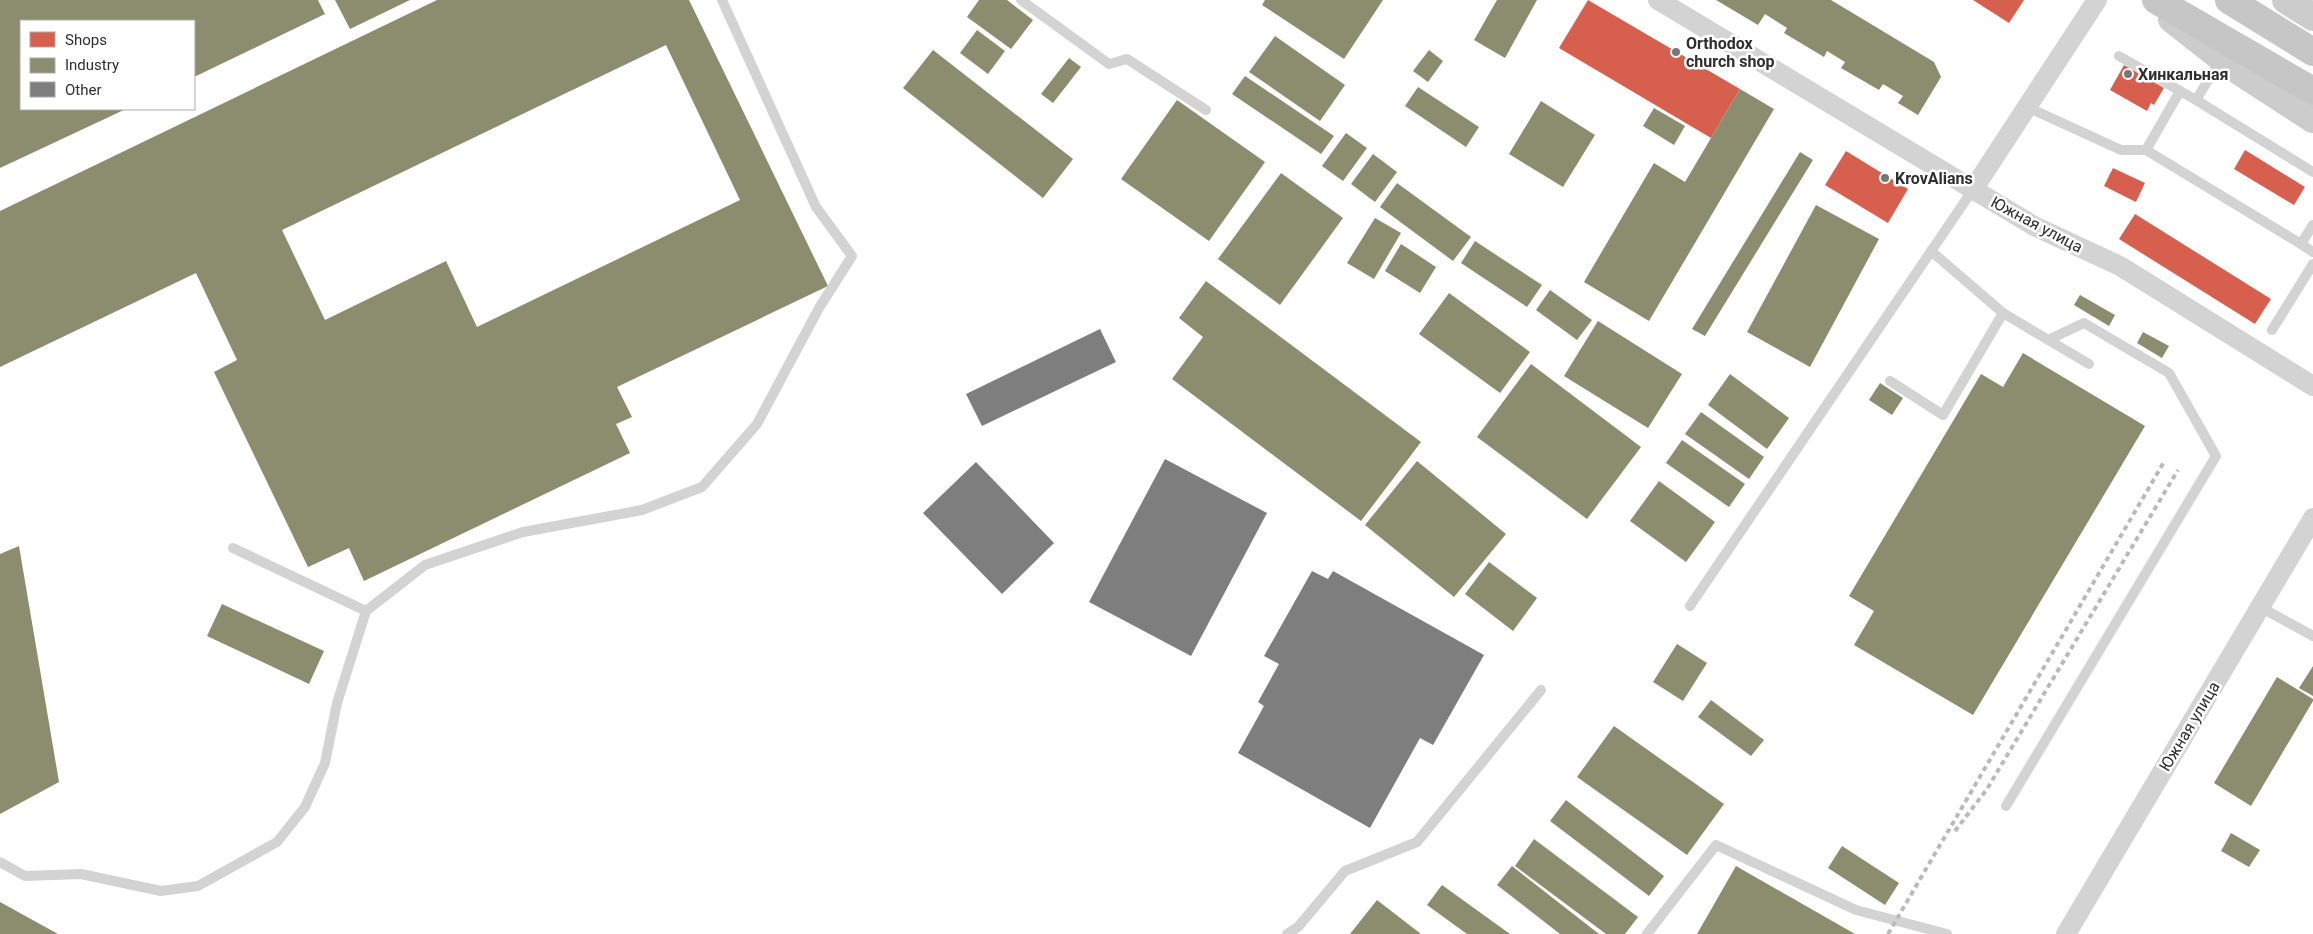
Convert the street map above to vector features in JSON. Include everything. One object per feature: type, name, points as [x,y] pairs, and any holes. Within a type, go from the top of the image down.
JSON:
[{"type":"main road","points":[[2148,0],[2221,58],[2313,119]]},
{"type":"main road","points":[[2156,0],[2313,91]]},
{"type":"main road","points":[[2229,0],[2313,52]]},
{"type":"main road","points":[[2286,0],[2313,17]]},
{"type":"street","name":"Южная улица","points":[[1658,0],[1974,188],[2034,226],[2120,266],[2313,386]]},
{"type":"street","points":[[1974,188],[2097,0]]},
{"type":"street","name":"Южная улица","points":[[2071,932],[2313,518]]},
{"type":"lane","points":[[0,862],[25,876],[81,874],[162,891],[198,886],[277,842],[305,807],[325,763],[337,703],[366,611],[425,565],[523,532],[642,510],[702,487],[757,424],[819,308],[852,256],[816,208],[722,0]]},
{"type":"lane","points":[[1021,0],[1109,64],[1127,59],[1206,110]]},
{"type":"lane","points":[[2119,56],[2196,100],[2313,172]]},
{"type":"lane","points":[[2196,100],[2221,58]]},
{"type":"lane","points":[[2146,150],[2180,91]]},
{"type":"lane","points":[[2027,107],[2121,150],[2146,150],[2313,252]]},
{"type":"lane","points":[[1690,606],[1974,188]]},
{"type":"lane","points":[[2301,244],[2313,225]]},
{"type":"lane","points":[[1931,251],[2003,313],[2089,364]]},
{"type":"lane","points":[[2272,330],[2313,264]]},
{"type":"lane","points":[[1890,381],[1943,415],[2003,313]]},
{"type":"lane","points":[[2006,806],[2216,456],[2169,373],[2084,323],[2048,340]]},
{"type":"lane","points":[[232,548],[366,611]]},
{"type":"lane","points":[[2260,607],[2313,636]]},
{"type":"lane","points":[[1287,934],[1298,927],[1345,872],[1417,842],[1541,690]]},
{"type":"lane","points":[[1647,934],[1716,845],[1856,910],[1947,934]]},
{"type":"building: Shops","points":[[1588,0],[1740,89],[1711,138],[1559,48]]},
{"type":"building: Shops","points":[[1973,0],[2024,0],[2009,23]]},
{"type":"building: Shops","points":[[2124,65],[2164,88],[2154,105],[2151,103],[2147,111],[2110,90]]},
{"type":"building: Shops","points":[[2245,150],[2305,187],[2294,205],[2234,169]]},
{"type":"building: Shops","points":[[1846,151],[1908,189],[1888,223],[1825,185]]},
{"type":"building: Shops","points":[[2113,168],[2145,183],[2136,202],[2104,186]]},
{"type":"building: Shops","points":[[2135,214],[2271,299],[2255,324],[2119,239]]},
{"type":"building: Industry","points":[[0,0],[318,0],[325,14],[195,77],[195,20],[20,20],[20,110],[124,110],[0,168]]},
{"type":"building: Industry","points":[[335,0],[410,0],[350,29]]},
{"type":"building: Industry","points":[[437,0],[689,0],[828,286],[617,387],[632,417],[616,424],[630,453],[364,581],[349,548],[308,567],[214,372],[237,360],[196,273],[0,367],[0,211]],"holes":[[[666,45],[740,200],[477,327],[446,261],[325,320],[282,230]]]},
{"type":"building: Industry","points":[[979,0],[1007,0],[1033,20],[1011,49],[967,17]]},
{"type":"building: Industry","points":[[1265,0],[1383,0],[1344,59],[1262,5]]},
{"type":"building: Industry","points":[[1497,0],[1537,0],[1505,58],[1474,40]]},
{"type":"building: Industry","points":[[1716,0],[1831,0],[1934,62],[1941,77],[1918,115],[1898,103],[1903,96],[1883,84],[1879,90],[1841,68],[1845,62],[1827,51],[1824,57],[1784,33],[1787,28],[1765,14],[1758,25]]},
{"type":"building: Industry","points":[[977,30],[1005,51],[988,74],[960,53]]},
{"type":"building: Industry","points":[[1275,36],[1345,85],[1320,121],[1249,72]]},
{"type":"building: Industry","points":[[933,50],[1073,159],[1043,198],[903,88]]},
{"type":"building: Industry","points":[[1429,50],[1443,61],[1428,82],[1413,71]]},
{"type":"building: Industry","points":[[1069,58],[1081,67],[1053,103],[1041,94]]},
{"type":"building: Industry","points":[[1245,76],[1334,136],[1321,154],[1232,94]]},
{"type":"building: Industry","points":[[1418,87],[1479,127],[1466,147],[1405,106]]},
{"type":"building: Industry","points":[[1740,89],[1774,109],[1649,321],[1584,282],[1654,163],[1685,182]]},
{"type":"building: Industry","points":[[1177,100],[1265,162],[1209,241],[1121,179]]},
{"type":"building: Industry","points":[[1541,101],[1595,135],[1563,187],[1509,154]]},
{"type":"building: Industry","points":[[1654,108],[1685,126],[1674,145],[1643,126]]},
{"type":"building: Industry","points":[[1346,133],[1367,148],[1343,181],[1322,166]]},
{"type":"building: Industry","points":[[1800,152],[1813,160],[1705,336],[1692,329]]},
{"type":"building: Industry","points":[[1373,154],[1397,172],[1375,202],[1351,184]]},
{"type":"building: Industry","points":[[1281,173],[1343,218],[1280,305],[1218,259]]},
{"type":"building: Industry","points":[[1397,183],[1471,237],[1453,261],[1380,207]]},
{"type":"building: Industry","points":[[1816,205],[1879,239],[1810,367],[1747,332]]},
{"type":"building: Industry","points":[[1375,218],[1401,233],[1374,279],[1347,263]]},
{"type":"building: Industry","points":[[1475,241],[1542,285],[1527,307],[1461,263]]},
{"type":"building: Industry","points":[[1401,244],[1436,267],[1420,293],[1385,271]]},
{"type":"building: Industry","points":[[1206,281],[1421,442],[1361,521],[1172,379],[1203,337],[1179,318]]},
{"type":"building: Industry","points":[[1550,290],[1592,320],[1577,340],[1536,310]]},
{"type":"building: Industry","points":[[1449,293],[1530,352],[1500,393],[1419,334]]},
{"type":"building: Industry","points":[[2080,295],[2115,315],[2109,326],[2074,305]]},
{"type":"building: Industry","points":[[1598,321],[1682,374],[1648,428],[1564,376]]},
{"type":"building: Industry","points":[[2143,332],[2169,346],[2162,358],[2137,343]]},
{"type":"building: Industry","points":[[2023,353],[2145,426],[1973,715],[1854,645],[1874,611],[1849,596],[1981,374],[2003,387]]},
{"type":"building: Industry","points":[[1531,364],[1641,447],[1587,519],[1477,437]]},
{"type":"building: Industry","points":[[1730,374],[1789,418],[1767,449],[1708,405]]},
{"type":"building: Industry","points":[[1880,383],[1903,398],[1892,415],[1869,400]]},
{"type":"building: Industry","points":[[1701,412],[1764,457],[1749,479],[1685,434]]},
{"type":"building: Industry","points":[[1682,440],[1745,484],[1729,507],[1666,463]]},
{"type":"building: Industry","points":[[1417,461],[1506,534],[1454,597],[1365,525]]},
{"type":"building: Industry","points":[[1659,481],[1715,522],[1686,562],[1630,521]]},
{"type":"building: Industry","points":[[19,546],[59,782],[0,814],[0,554]]},
{"type":"building: Industry","points":[[1489,562],[1537,598],[1513,631],[1465,594]]},
{"type":"building: Industry","points":[[222,604],[324,651],[309,684],[207,636]]},
{"type":"building: Industry","points":[[1677,644],[1707,663],[1683,701],[1653,682]]},
{"type":"building: Industry","points":[[2313,666],[2313,696],[2299,688]]},
{"type":"building: Industry","points":[[2277,677],[2313,699],[2313,701],[2251,806],[2214,783]]},
{"type":"building: Industry","points":[[1711,700],[1764,740],[1751,756],[1698,717]]},
{"type":"building: Industry","points":[[1614,726],[1724,804],[1687,855],[1577,777]]},
{"type":"building: Industry","points":[[1566,800],[1664,876],[1649,896],[1550,821]]},
{"type":"building: Industry","points":[[2231,833],[2260,850],[2249,867],[2221,851]]},
{"type":"building: Industry","points":[[1534,839],[1638,917],[1625,934],[1606,934],[1515,866]]},
{"type":"building: Industry","points":[[1842,846],[1899,883],[1885,905],[1828,868]]},
{"type":"building: Industry","points":[[1512,866],[1599,934],[1560,934],[1497,885]]},
{"type":"building: Industry","points":[[1736,866],[1855,934],[1697,934]]},
{"type":"building: Industry","points":[[1442,885],[1510,934],[1467,934],[1427,905]]},
{"type":"building: Industry","points":[[1377,900],[1421,934],[1350,934]]},
{"type":"building: Industry","points":[[0,902],[58,934],[0,934]]},
{"type":"building: Other","points":[[1100,329],[1116,362],[982,426],[966,394]]},
{"type":"building: Other","points":[[1165,459],[1267,513],[1191,656],[1089,602]]},
{"type":"building: Other","points":[[976,462],[1054,543],[1002,594],[923,513]]},
{"type":"building: Other","points":[[1312,571],[1328,579],[1333,571],[1484,655],[1433,745],[1420,738],[1370,828],[1238,753],[1264,706],[1258,702],[1279,664],[1264,656]]},
{"type":"railway","points":[[1888,934],[2164,462]]},
{"type":"railway","points":[[1955,831],[1987,789],[2178,470]]},
{"type":"place","name":"Orthodox church shop","points":[[1676,52]]},
{"type":"place","name":"Хинкальная","points":[[2128,74]]},
{"type":"place","name":"KrovAlians","points":[[1885,178]]}]
